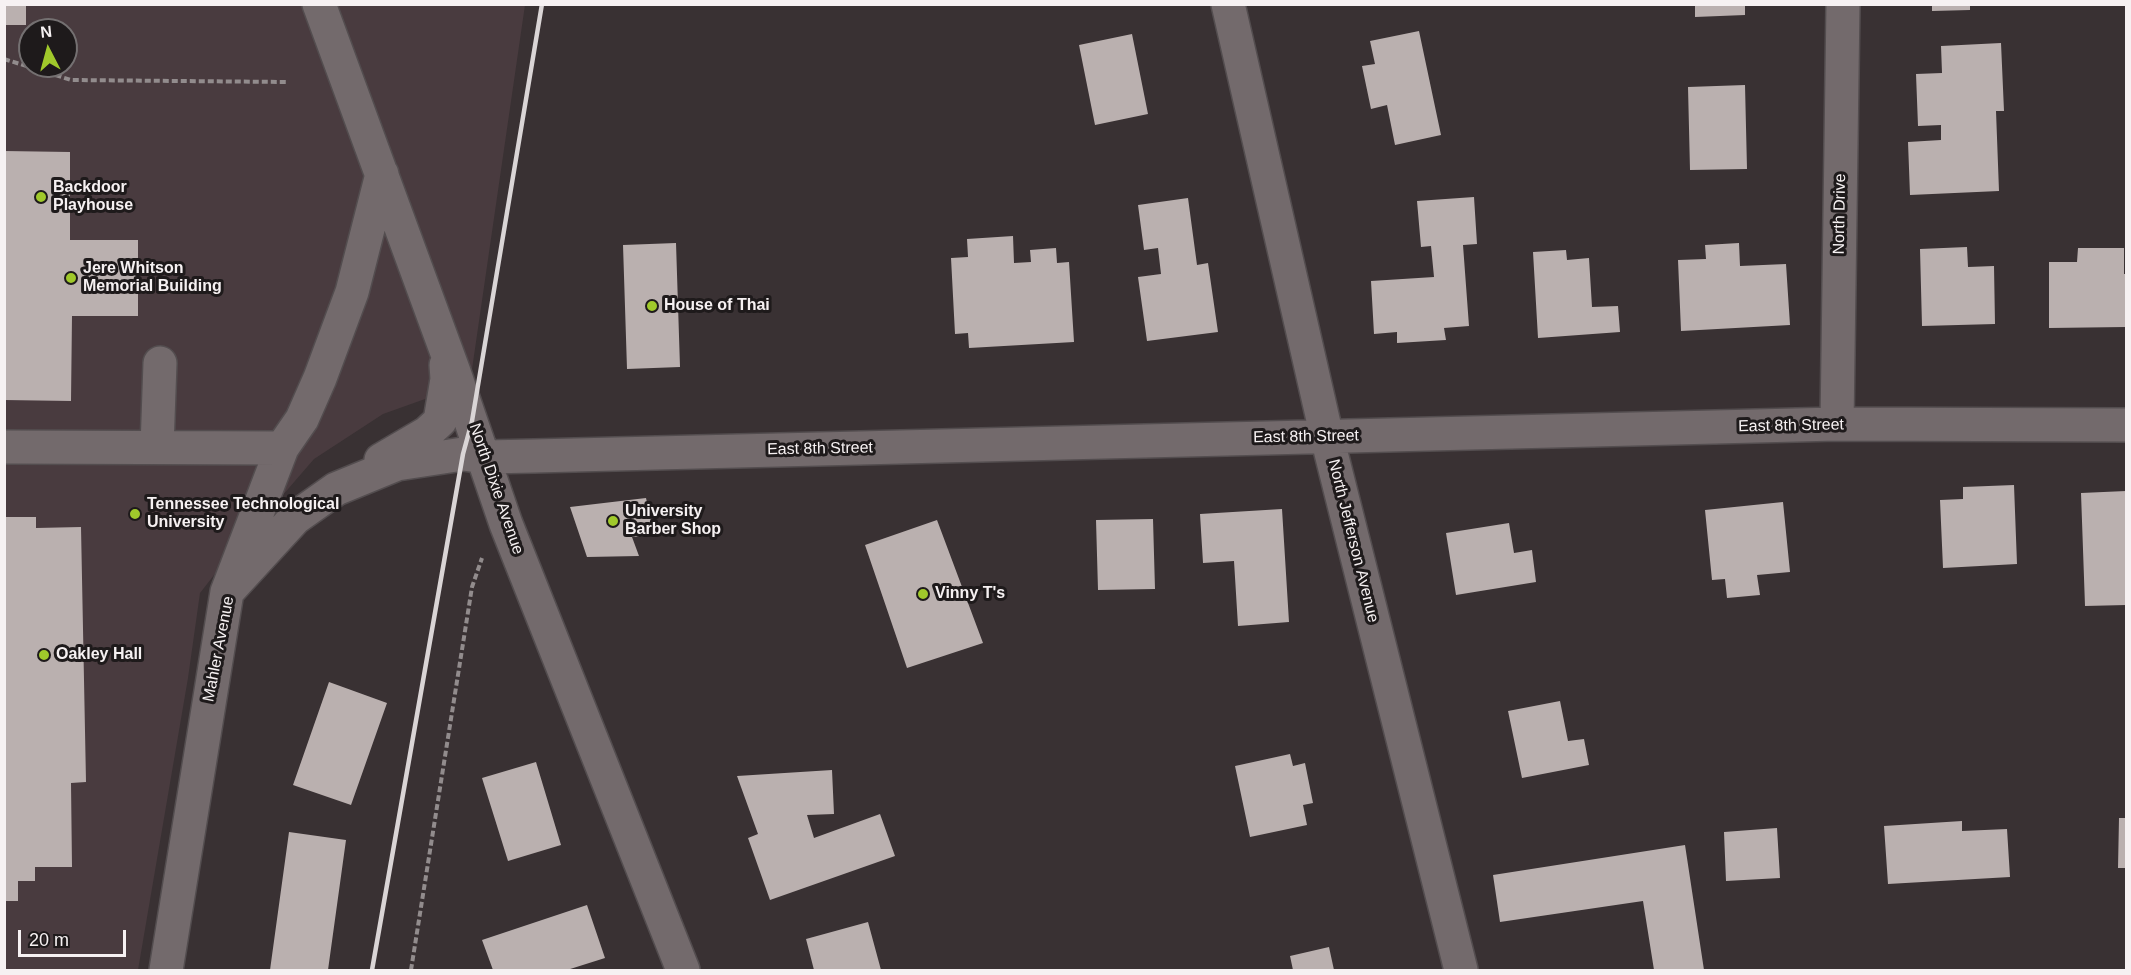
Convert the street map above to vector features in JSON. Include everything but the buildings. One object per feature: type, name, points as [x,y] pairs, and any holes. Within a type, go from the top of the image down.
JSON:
[{"type":"street","name":"North Dixie Avenue","points":[[319,4],[485,457],[507,524],[683,970]]},
{"type":"street","name":"North Jefferson Avenue","points":[[1228,4],[1327,437],[1461,970]]},
{"type":"street","name":"North Drive","points":[[1837,424],[1843,4]]},
{"type":"street","points":[[227,592],[282,448],[302,419],[352,292],[382,174]]},
{"type":"street","points":[[336,489],[427,433],[440,421],[447,379],[442,340]]},
{"type":"street","points":[[157,447],[160,363]]},
{"type":"street","name":"East 8th Street","points":[[485,457],[1837,424],[2127,424]]},
{"type":"street","points":[[4,447],[282,448]]},
{"type":"street","name":"Mahler Avenue","points":[[166,970],[227,592],[295,518],[336,489],[397,464],[463,454],[485,457]]},
{"type":"path","points":[[4,59],[71,80],[288,82]]},
{"type":"shaded area","name":"Tennessee Technological University","points":[[5,5],[525,5],[470,383],[383,414],[314,459],[200,593],[188,678],[138,970],[5,970]]},
{"type":"railway","points":[[372,970],[463,454],[472,421],[542,4]]},
{"type":"place","name":"Backdoor Playhouse","points":[[41,197]]},
{"type":"place","name":"Jere Whitson Memorial Building","points":[[71,278]]},
{"type":"place","name":"House of Thai","points":[[652,306]]},
{"type":"place","name":"Tennessee Technological University","points":[[135,514]]},
{"type":"place","name":"University Barber Shop","points":[[613,521]]},
{"type":"place","name":"Vinny T's","points":[[923,594]]},
{"type":"place","name":"Oakley Hall","points":[[44,655]]}]
